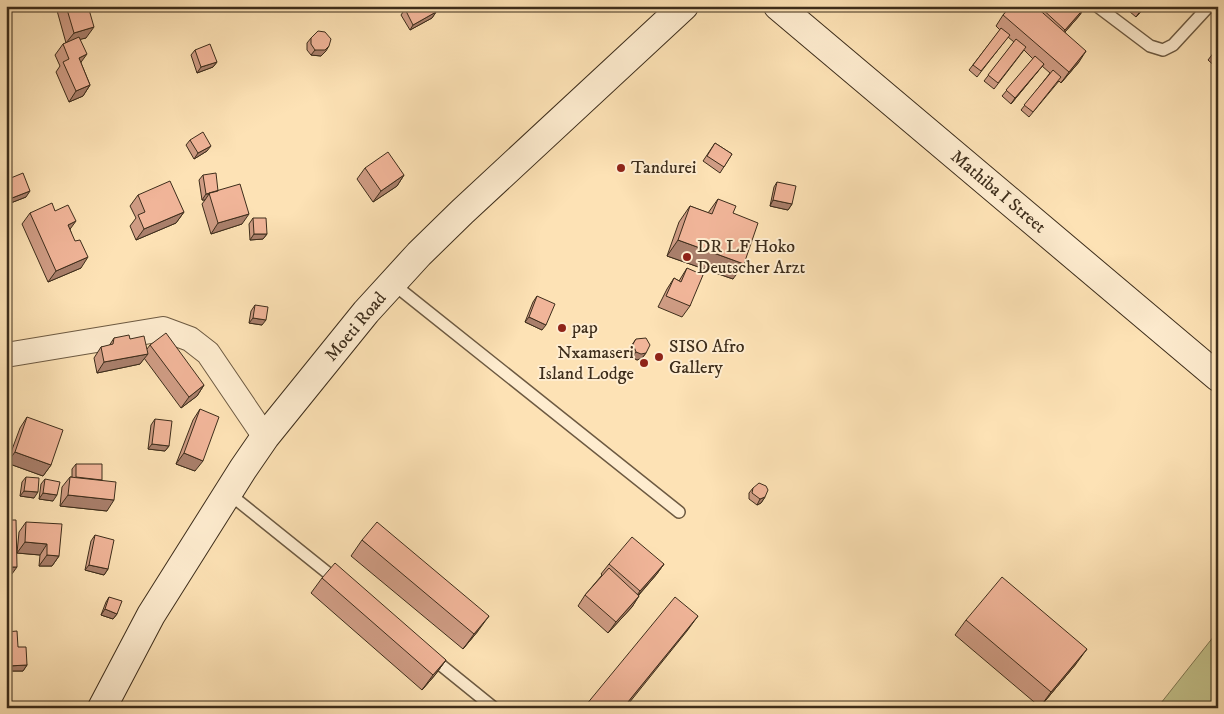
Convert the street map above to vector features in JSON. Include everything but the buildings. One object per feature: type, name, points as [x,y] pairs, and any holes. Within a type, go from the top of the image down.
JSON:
[{"type":"street","name":"Moeti Road","points":[[102,708],[151,615],[265,437],[392,283],[462,212],[684,6]]},
{"type":"street","name":"Mathiba I Street","points":[[778,6],[1218,377]]},
{"type":"street","points":[[6,355],[163,329],[190,339],[208,353],[265,437]]},
{"type":"lane","points":[[1097,6],[1150,46],[1163,50],[1173,45],[1209,6]]},
{"type":"lane","points":[[392,283],[679,512]]},
{"type":"lane","points":[[228,492],[349,591]]},
{"type":"lane","points":[[425,652],[494,708]]},
{"type":"shaded area","points":[[1218,631],[1218,708],[1157,708]]},
{"type":"place","name":"Tandurei","points":[[621,168]]},
{"type":"place","name":"DR LF Hoko Deutscher Arzt","points":[[687,257]]},
{"type":"place","name":"pap","points":[[562,328]]},
{"type":"place","name":"SISO Afro Gallery","points":[[659,357]]},
{"type":"place","name":"Nxamaseri Island Lodge","points":[[644,363]]}]
